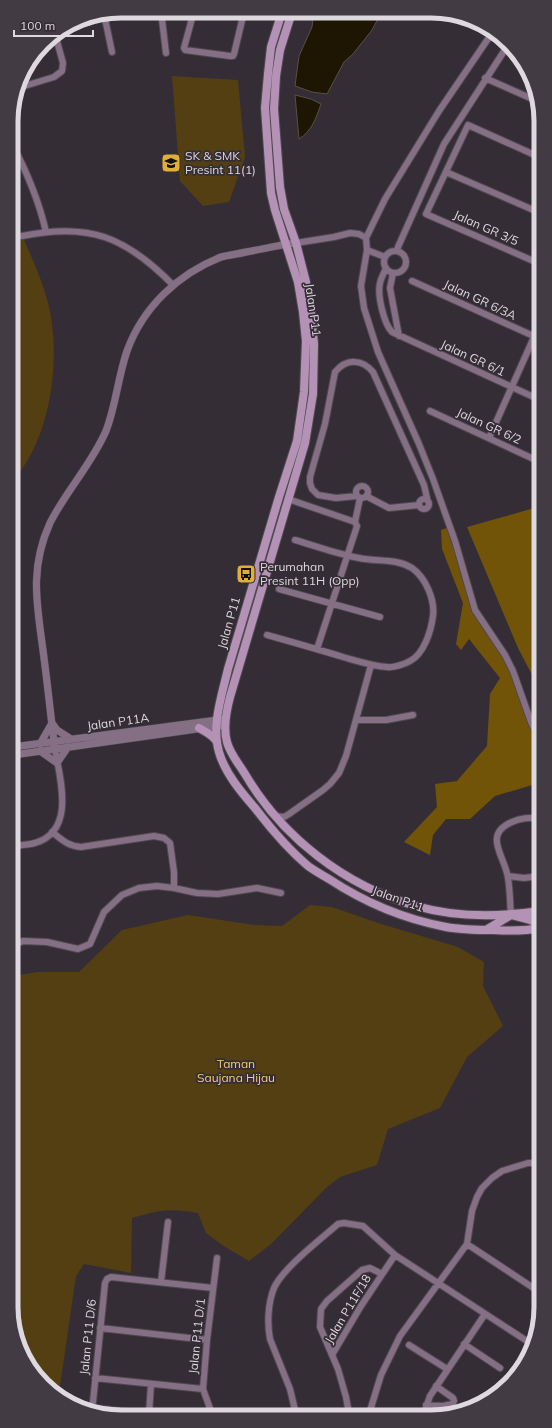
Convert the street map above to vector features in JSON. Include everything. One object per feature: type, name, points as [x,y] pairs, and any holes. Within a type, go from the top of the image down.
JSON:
[{"type":"main road","name":"Jalan P11","points":[[280,18],[272,47],[265,108],[270,185],[275,210],[298,282],[306,341],[304,392],[297,441],[275,508],[228,669],[217,742],[219,752],[228,772],[271,828],[294,853],[310,867],[344,889],[402,915],[446,927],[512,931],[534,929]]},
{"type":"main road","name":"Jalan P11","points":[[290,18],[280,50],[276,76],[274,109],[280,187],[284,209],[296,243],[306,282],[311,313],[314,344],[313,394],[305,443],[230,697],[221,722],[230,750],[257,794],[274,815],[289,831],[319,856],[353,880],[383,894],[416,906],[459,914],[491,916],[534,912]]},
{"type":"main road","points":[[275,508],[288,500],[283,484]]},
{"type":"main road","points":[[199,728],[210,734],[217,742]]},
{"type":"main road","points":[[486,930],[511,915],[534,922]]},
{"type":"street","points":[[162,18],[166,53]]},
{"type":"street","points":[[192,18],[184,48],[185,50],[233,56],[243,18]]},
{"type":"street","points":[[105,20],[112,52]]},
{"type":"street","points":[[490,36],[439,110],[389,192],[366,238],[367,250],[361,286],[364,308],[378,352],[434,479],[455,541],[475,610],[505,655],[513,671],[534,728]]},
{"type":"street","points":[[25,86],[54,77],[62,71],[63,63],[57,40]]},
{"type":"street","points":[[397,251],[444,144],[505,50]]},
{"type":"street","points":[[486,78],[531,99]]},
{"type":"street","points":[[534,154],[468,125],[446,172],[534,210]]},
{"type":"street","points":[[18,156],[26,172],[43,218],[46,232]]},
{"type":"street","name":"Jalan GR 3/5","points":[[446,172],[426,214],[534,261]]},
{"type":"street","points":[[22,236],[46,232],[79,231],[109,238],[139,255],[159,271],[173,285]]},
{"type":"street","points":[[18,845],[35,843],[44,839],[52,832],[61,817],[63,799],[57,763],[36,591],[39,556],[43,542],[59,507],[86,468],[106,430],[127,352],[137,328],[152,307],[173,285],[203,265],[223,257],[350,233],[359,234],[366,238]]},
{"type":"street","points":[[367,250],[385,257]]},
{"type":"street","points":[[397,251],[403,255],[406,262],[405,266],[401,271],[393,273],[386,268],[384,262],[385,257],[390,252],[397,251]]},
{"type":"street","points":[[386,268],[379,289],[388,328],[399,336]]},
{"type":"street","points":[[393,273],[390,288],[399,336]]},
{"type":"street","name":"Jalan GR 6/3A","points":[[412,281],[534,337]]},
{"type":"street","points":[[379,289],[390,288]]},
{"type":"street","name":"Jalan GR 6/1","points":[[399,336],[534,397]]},
{"type":"street","points":[[489,438],[534,342]]},
{"type":"street","points":[[359,362],[367,365],[373,372],[424,485],[429,503],[427,508],[423,509],[419,505],[389,508],[361,497],[336,498],[318,495],[312,489],[310,477],[325,424],[335,372],[339,367],[348,363],[359,362]]},
{"type":"street","name":"Jalan GR 6/2","points":[[430,411],[534,459]]},
{"type":"street","points":[[317,649],[348,556],[356,526],[355,522],[361,497]]},
{"type":"street","points":[[288,500],[355,522]]},
{"type":"street","points":[[267,635],[371,665],[389,667],[411,661],[420,651],[428,636],[434,611],[432,600],[419,575],[412,569],[402,563],[348,556],[295,540]]},
{"type":"street","points":[[279,588],[380,617]]},
{"type":"street","points":[[274,815],[284,817],[289,814],[323,790],[339,773],[346,756],[371,665]]},
{"type":"street","points":[[356,720],[386,720],[413,715]]},
{"type":"street","name":"Jalan P11A","points":[[55,745],[68,747],[199,728],[221,722]]},
{"type":"street","name":"Jalan P11A","points":[[18,747],[40,747],[55,745],[72,739],[221,722]]},
{"type":"street","points":[[52,723],[61,734],[72,739]]},
{"type":"street","points":[[52,723],[40,747],[57,763]]},
{"type":"street","name":"Jalan P11A","points":[[18,754],[40,747]]},
{"type":"street","points":[[57,763],[68,747]]},
{"type":"street","points":[[289,814],[287,826],[289,831]]},
{"type":"street","points":[[511,915],[508,876],[497,845],[497,835],[502,826],[514,821],[534,818]]},
{"type":"street","points":[[52,832],[64,842],[72,846],[81,847],[154,836],[164,838],[170,843],[174,872],[174,888]]},
{"type":"street","points":[[508,876],[524,878],[534,877]]},
{"type":"street","points":[[18,943],[23,941],[47,942],[78,950],[90,944],[104,912],[122,896],[139,888],[157,886],[218,894],[257,888],[281,893]]},
{"type":"street","points":[[370,1410],[381,1375],[400,1336],[467,1244],[472,1211],[482,1188],[502,1171],[528,1163],[534,1163]]},
{"type":"street","points":[[168,1222],[161,1282],[213,1288]]},
{"type":"street","points":[[295,1410],[290,1389],[273,1350],[269,1331],[269,1311],[274,1287],[289,1267],[338,1224],[344,1223],[363,1226],[395,1255],[528,1342]]},
{"type":"street","points":[[467,1244],[534,1288]]},
{"type":"street","name":"Jalan P11F/18","points":[[332,1355],[361,1306],[395,1255]]},
{"type":"street","name":"Jalan P11 D/1","points":[[210,1410],[202,1389],[217,1258]]},
{"type":"street","name":"Jalan P11F/18","points":[[348,1410],[342,1383],[320,1328],[321,1310],[327,1301],[362,1270],[370,1268],[382,1274]]},
{"type":"street","name":"Jalan P11 D/6","points":[[93,1402],[105,1283],[107,1279],[111,1277],[161,1282]]},
{"type":"street","points":[[425,1410],[436,1386],[485,1314]]},
{"type":"street","points":[[100,1328],[207,1340]]},
{"type":"street","points":[[464,1344],[500,1368]]},
{"type":"street","points":[[409,1345],[447,1369]]},
{"type":"street","points":[[95,1378],[202,1389]]},
{"type":"street","points":[[149,1410],[151,1384]]},
{"type":"street","points":[[426,1405],[443,1406],[452,1404],[454,1401],[453,1398],[436,1386]]},
{"type":"green space","points":[[172,76],[238,80],[245,157],[229,202],[203,206],[180,181]]},
{"type":"green space","points":[[18,225],[45,291],[52,325],[54,348],[50,397],[44,421],[36,444],[18,474]]},
{"type":"green space","name":"Taman Saujana Hijau","points":[[310,905],[332,907],[378,923],[458,947],[484,962],[483,986],[503,1026],[467,1057],[440,1108],[388,1129],[377,1165],[340,1177],[327,1187],[271,1244],[249,1261],[222,1245],[206,1233],[198,1213],[172,1210],[150,1213],[132,1218],[131,1273],[84,1264],[76,1276],[59,1390],[39,1370],[32,1358],[26,1346],[19,1320],[18,975],[37,972],[79,972],[122,930],[188,915],[254,925],[282,926]]},
{"type":"shaded area","points":[[313,18],[378,18],[372,30],[353,54],[344,62],[327,94],[312,92],[295,86],[299,56],[312,27]]},
{"type":"shaded area","points":[[295,95],[311,99],[321,104],[310,128],[299,139]]},
{"type":"shaded area","points":[[534,508],[534,678],[518,648],[467,527]]},
{"type":"shaded area","points":[[447,528],[474,613],[503,655],[520,697],[534,723],[534,784],[495,796],[470,819],[446,819],[433,835],[430,855],[404,842],[437,807],[435,784],[457,781],[487,746],[490,694],[500,678],[469,639],[461,650],[456,644],[463,603],[442,549],[441,530]]},
{"type":"place","name":"SK & SMK Presint 11(1)","points":[[171,163]]},
{"type":"place","name":"Perumahan Presint 11H (Opp)","points":[[246,574]]}]
